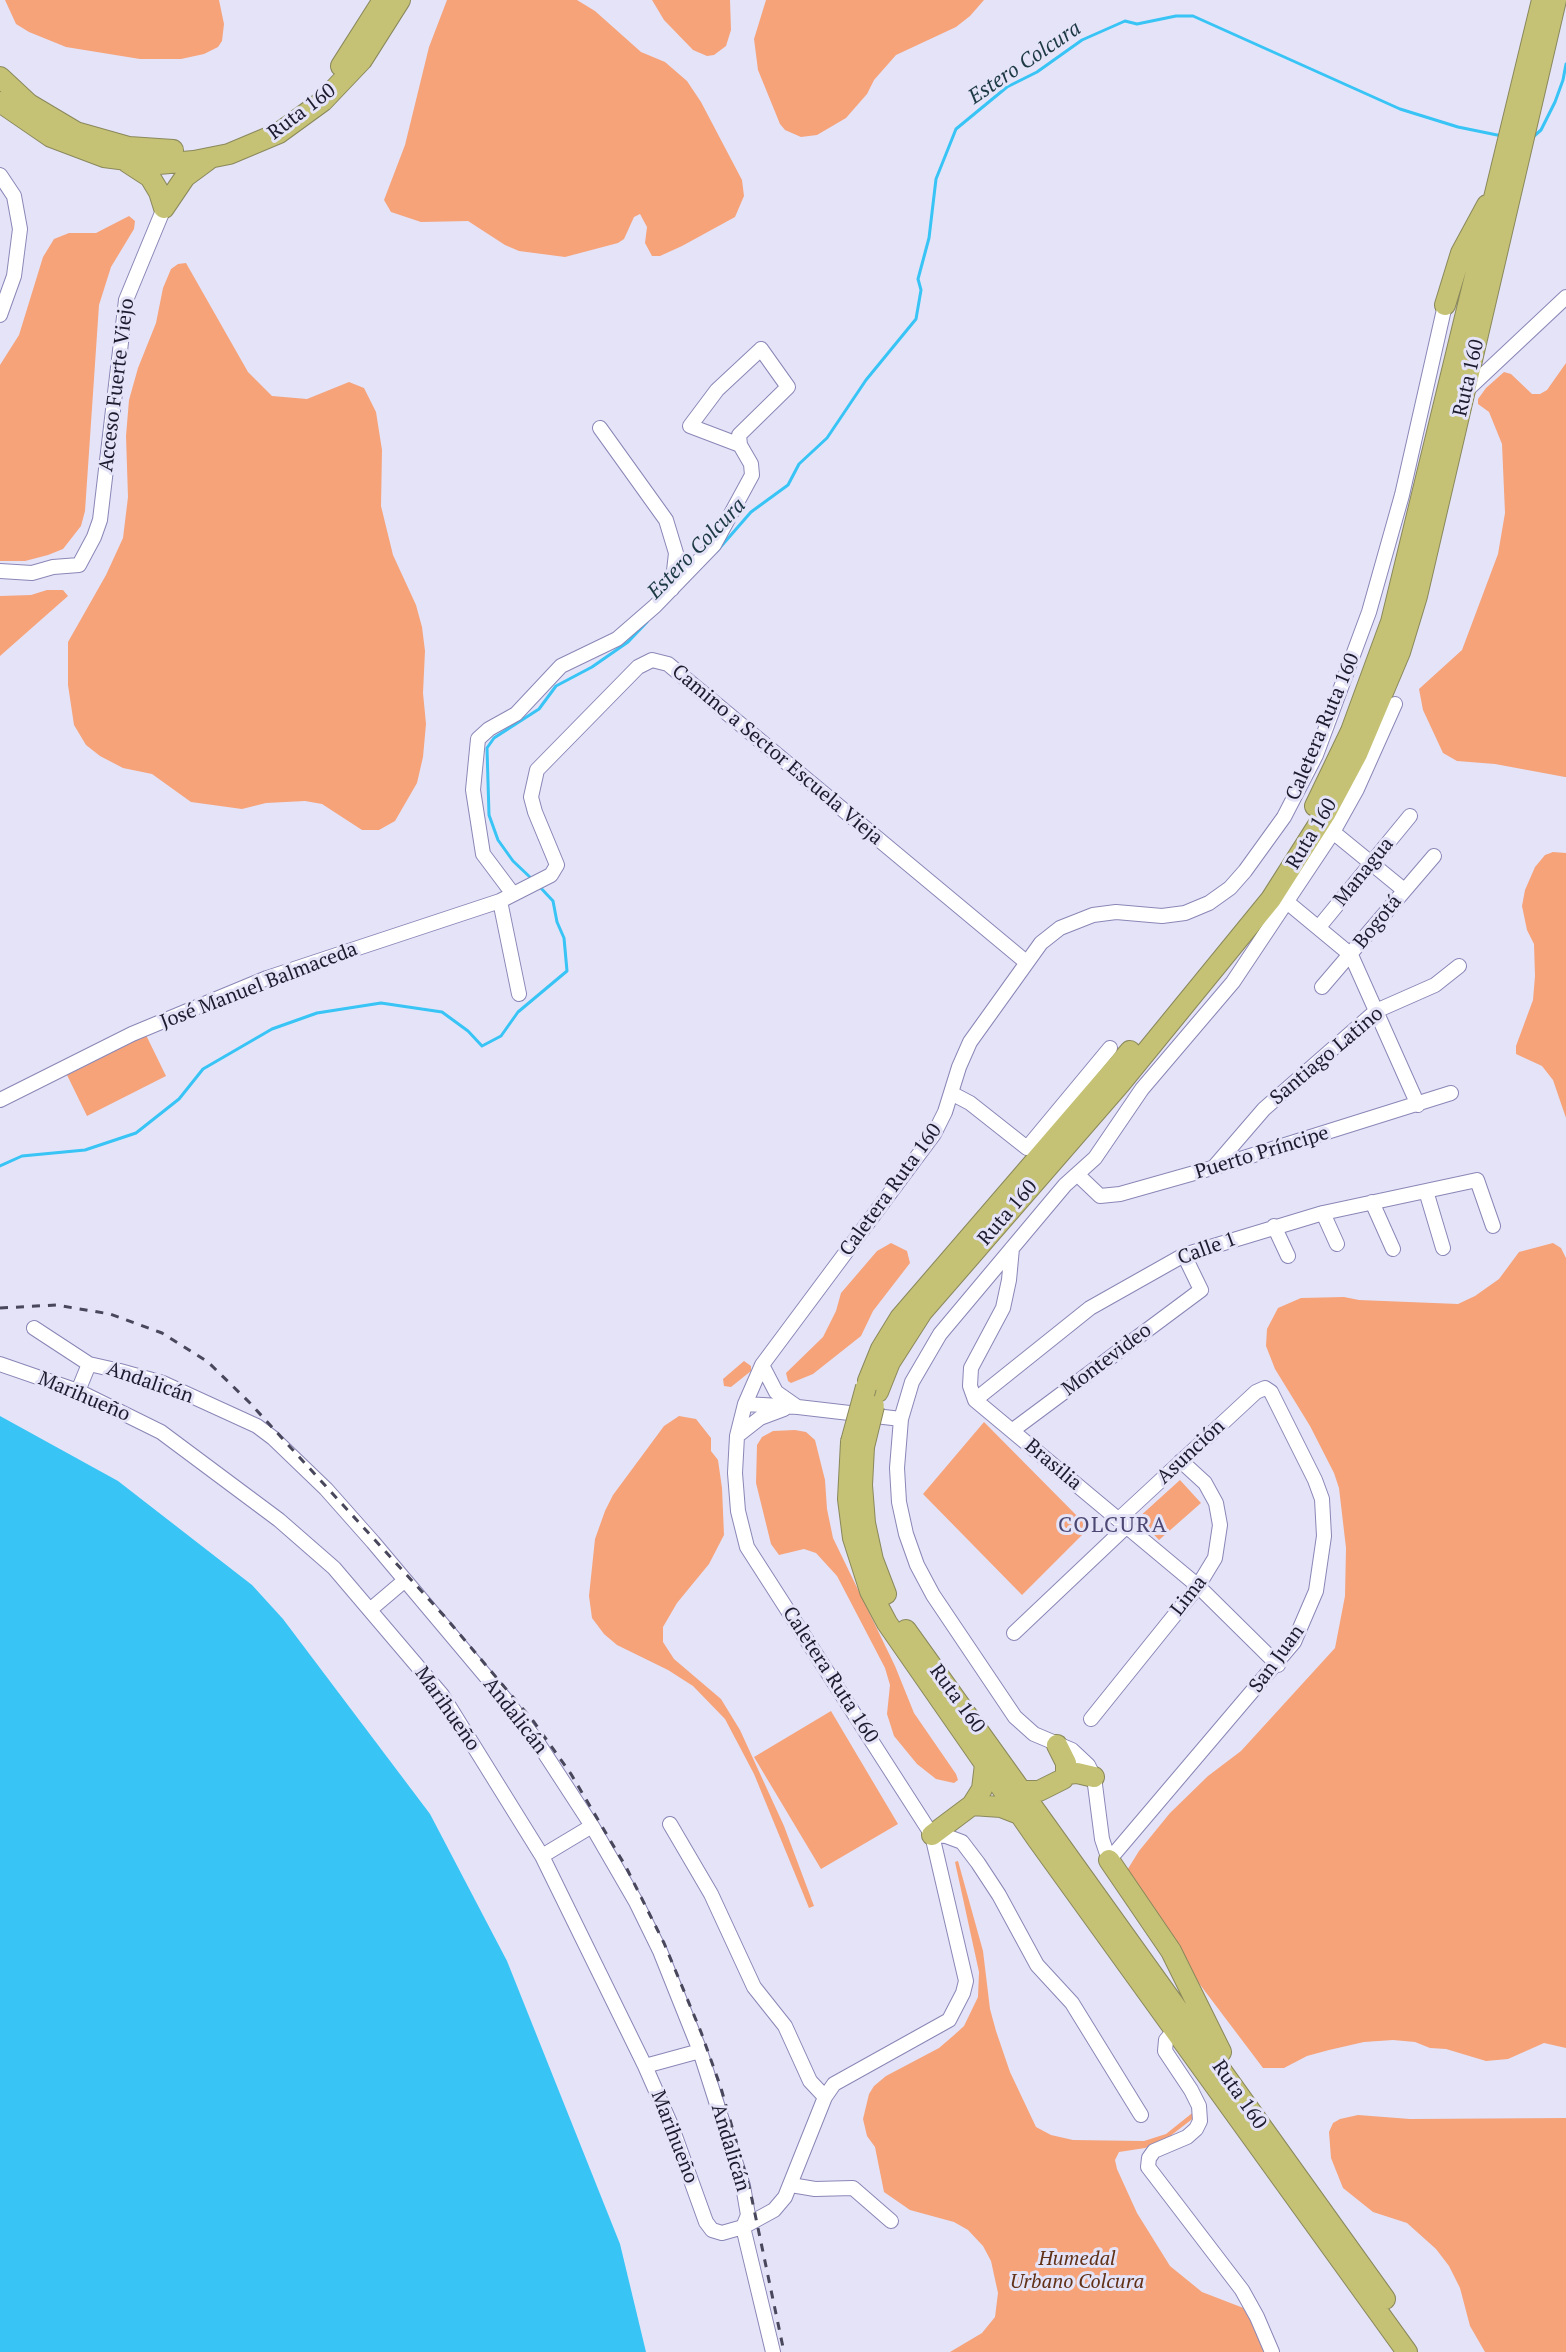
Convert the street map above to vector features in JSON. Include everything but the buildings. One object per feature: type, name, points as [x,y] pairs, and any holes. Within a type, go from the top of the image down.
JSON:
[{"type":"highway","name":"Ruta 160","points":[[0,77],[44,115],[93,138],[148,150],[204,147],[257,131],[305,102],[345,62],[383,0]]},
{"type":"highway","name":"Ruta 160","points":[[0,102],[51,137],[86,152],[122,160],[158,164],[212,158],[263,142],[294,123],[323,101],[362,60],[400,0]]},
{"type":"highway","name":"Ruta 160","points":[[875,1386],[922,1312],[1120,1084],[1271,900],[1320,824],[1357,754],[1400,652],[1417,596],[1466,391],[1542,0]]},
{"type":"highway","name":"Ruta 160","points":[[1407,2352],[1174,2031],[917,1669],[870,1591],[858,1556],[850,1519],[848,1480],[875,1386],[881,1349],[900,1318],[1225,940],[1276,872],[1319,799],[1355,722],[1391,622],[1500,181],[1517,137],[1556,0]]},
{"type":"highway","points":[[164,208],[185,177],[212,158]]},
{"type":"highway","points":[[122,160],[137,167],[150,177],[159,192],[164,208]]},
{"type":"highway","points":[[1445,305],[1461,253],[1500,181]]},
{"type":"highway","points":[[1395,704],[1409,659],[1417,596]]},
{"type":"highway","name":"Ruta 160","points":[[857,1445],[865,1523],[873,1560],[886,1593],[912,1638],[1423,2352]]},
{"type":"highway","points":[[1023,1791],[1039,1791],[1063,1779],[1066,1774],[1064,1757],[1057,1745]]},
{"type":"highway","points":[[932,1835],[972,1805],[982,1789],[985,1764]]},
{"type":"highway","points":[[1066,1774],[1077,1773],[1094,1777]]},
{"type":"highway","points":[[972,1805],[1001,1807],[1019,1814]]},
{"type":"highway","points":[[1109,1860],[1172,1951],[1218,2047],[1278,2150]]},
{"type":"street","points":[[0,175],[14,196],[20,229],[14,276],[0,315]]},
{"type":"street","name":"Acceso Fuerte Viejo","points":[[0,571],[32,573],[52,567],[79,565],[100,520],[126,300],[164,208]]},
{"type":"street","points":[[1466,391],[1566,297]]},
{"type":"street","name":"Caletera Ruta 160","points":[[825,2097],[834,2084],[843,2077],[949,2020],[963,1993],[966,1981],[932,1835],[747,1547],[735,1492],[737,1436],[745,1404],[762,1365],[926,1145],[941,1121],[970,1042],[1026,962],[1050,935],[1082,918],[1116,912],[1151,916],[1174,915],[1209,903],[1230,888],[1245,871],[1284,817],[1316,755],[1370,612],[1392,534],[1445,305]]},
{"type":"street","points":[[519,994],[513,894],[483,854],[473,790],[478,739],[489,729],[516,714],[561,666],[617,639],[672,589],[714,545],[752,475],[751,464],[740,446],[739,435],[788,387],[761,349],[717,390],[690,426],[740,446]]},
{"type":"street","points":[[600,428],[666,520],[676,553],[672,589]]},
{"type":"street","name":"Camino a Sector Escuela Vieja","points":[[551,875],[557,865],[531,797],[537,770],[639,667],[647,662],[658,660],[669,664],[1026,962]]},
{"type":"street","points":[[1109,1860],[1102,1839],[1094,1777],[1078,1754],[1034,1734],[1015,1717],[933,1595],[917,1565],[906,1534],[899,1502],[897,1468],[900,1419],[912,1382],[930,1348],[1065,1185],[1078,1175],[1111,1137],[1142,1089],[1233,982],[1333,832],[1357,789],[1395,704]]},
{"type":"street","name":"Managua","points":[[1319,927],[1410,816]]},
{"type":"street","points":[[1333,832],[1404,890]]},
{"type":"street","name":"Bogotá","points":[[1322,987],[1434,856]]},
{"type":"street","name":"José Manuel Balmaceda","points":[[0,1100],[132,1034],[267,978],[513,894],[551,875]]},
{"type":"street","points":[[1287,902],[1351,955],[1418,1105]]},
{"type":"street","name":"Santiago Latino","points":[[1212,1168],[1264,1108],[1376,1011],[1435,985],[1459,966]]},
{"type":"street","points":[[951,1093],[970,1103],[1027,1148],[1110,1048]]},
{"type":"street","name":"Puerto Príncipe","points":[[1078,1175],[1100,1196],[1113,1196],[1212,1168],[1451,1093]]},
{"type":"street","name":"Calle 1","points":[[975,1400],[1090,1308],[1184,1255],[1323,1213],[1477,1180],[1493,1226]]},
{"type":"street","points":[[1426,1191],[1443,1248]]},
{"type":"street","points":[[1372,1202],[1393,1249]]},
{"type":"street","points":[[1323,1213],[1337,1244]]},
{"type":"street","points":[[1274,1226],[1288,1256]]},
{"type":"street","points":[[975,1400],[970,1386],[971,1368],[1003,1308],[1012,1248]]},
{"type":"street","name":"Montevideo","points":[[1012,1430],[1201,1290],[1184,1255]]},
{"type":"street","name":"Andalicán","points":[[34,1328],[89,1364],[163,1383],[257,1426],[273,1438],[326,1490],[510,1705],[592,1826],[631,1892],[660,1951],[700,2051],[743,2186],[748,2216],[742,2227]]},
{"type":"street","name":"Marihueño","points":[[0,1364],[78,1391],[161,1432],[279,1520],[334,1568],[371,1609],[442,1695],[543,1856],[645,2066],[671,2126],[706,2222],[712,2230],[722,2233],[742,2227]]},
{"type":"street","name":"Andalicán","points":[[78,1391],[89,1364]]},
{"type":"street","points":[[762,1365],[776,1392],[798,1407]]},
{"type":"street","name":"Asunción","points":[[1014,1633],[1181,1461],[1256,1392],[1265,1388]]},
{"type":"street","name":"San Juan","points":[[1109,1860],[1278,1665],[1303,1625],[1316,1591],[1323,1554],[1322,1499],[1310,1467],[1271,1392],[1265,1388]]},
{"type":"street","name":"Brasilia","points":[[975,1400],[1198,1586],[1278,1665]]},
{"type":"street","points":[[745,1404],[798,1407],[900,1419]]},
{"type":"street","points":[[737,1436],[760,1418],[778,1410],[798,1407]]},
{"type":"street","name":"Lima","points":[[1091,1719],[1198,1586],[1215,1558],[1220,1525],[1211,1492],[1198,1474],[1181,1461]]},
{"type":"street","points":[[371,1609],[404,1581]]},
{"type":"street","points":[[670,1824],[707,1887],[753,1987],[784,2026],[810,2081],[825,2097],[781,2205],[742,2227],[773,2352]]},
{"type":"street","points":[[543,1856],[592,1826]]},
{"type":"street","points":[[932,1835],[946,1836],[962,1842],[978,1863],[999,1895],[1037,1965],[1072,2003],[1141,2115]]},
{"type":"street","points":[[1174,2031],[1166,2040],[1165,2050],[1199,2106],[1200,2121],[1196,2129],[1187,2137],[1154,2151],[1149,2158],[1148,2167],[1242,2290],[1272,2352]]},
{"type":"street","points":[[645,2066],[700,2051]]},
{"type":"street","points":[[790,2185],[816,2189],[853,2188],[891,2221]]},
{"type":"green space","points":[[5,0],[219,0],[224,24],[222,41],[218,47],[204,54],[181,59],[140,59],[66,47],[29,32],[16,24]]},
{"type":"green space","points":[[447,0],[577,0],[595,11],[641,52],[665,62],[687,81],[701,102],[742,180],[744,196],[735,217],[682,246],[660,256],[652,256],[645,243],[647,227],[640,214],[634,217],[624,239],[618,243],[565,257],[519,251],[505,245],[468,221],[421,222],[391,212],[384,200],[405,145],[429,47]]},
{"type":"green space","points":[[652,0],[730,0],[731,30],[726,46],[714,55],[707,56],[693,50],[664,20]]},
{"type":"green space","points":[[766,0],[984,0],[956,27],[896,55],[846,118],[817,135],[801,137],[785,130],[780,124],[758,70],[754,39]]},
{"type":"green space","points":[[129,216],[135,221],[134,229],[111,267],[99,305],[85,511],[81,526],[63,549],[25,561],[0,561],[0,365],[19,335],[43,257],[54,239],[69,233],[96,233]]},
{"type":"green space","points":[[186,263],[248,372],[272,396],[307,399],[349,382],[364,388],[376,412],[382,450],[381,506],[393,555],[416,605],[422,627],[425,651],[423,693],[426,724],[423,757],[417,783],[395,821],[379,830],[362,830],[322,804],[305,801],[266,803],[242,809],[191,802],[152,774],[123,768],[100,756],[86,745],[74,725],[68,685],[68,642],[106,575],[123,538],[128,497],[126,436],[129,400],[138,368],[156,323],[163,288],[171,269],[178,264]]},
{"type":"green space","points":[[1566,363],[1565,777],[1495,764],[1457,761],[1443,753],[1423,710],[1419,689],[1462,650],[1498,554],[1505,513],[1502,444],[1489,412],[1478,404],[1478,399],[1486,388],[1504,372],[1511,374],[1532,394],[1540,394],[1547,390]]},
{"type":"green space","points":[[47,590],[63,590],[68,596],[0,656],[0,596],[31,595]]},
{"type":"green space","points":[[1553,852],[1566,853],[1566,1118],[1553,1080],[1542,1066],[1516,1054],[1516,1046],[1533,1000],[1535,976],[1534,944],[1527,930],[1522,906],[1525,890],[1535,867],[1545,855]]},
{"type":"green space","points":[[146,1035],[166,1076],[87,1116],[67,1075]]},
{"type":"green space","points":[[891,1243],[907,1251],[910,1263],[873,1311],[861,1336],[813,1374],[791,1383],[788,1381],[786,1373],[823,1337],[836,1311],[841,1293],[877,1251]]},
{"type":"green space","points":[[1553,1243],[1561,1248],[1566,1258],[1566,2048],[1544,2043],[1508,2059],[1486,2061],[1446,2049],[1430,2048],[1415,2042],[1393,2040],[1364,2042],[1329,2050],[1307,2056],[1284,2068],[1263,2068],[1195,1978],[1126,1872],[1139,1851],[1170,1813],[1208,1776],[1241,1751],[1335,1648],[1345,1596],[1346,1548],[1339,1488],[1334,1473],[1310,1426],[1275,1369],[1266,1346],[1267,1329],[1278,1308],[1301,1298],[1344,1297],[1359,1300],[1458,1304],[1475,1296],[1499,1279],[1519,1252]]},
{"type":"green space","points":[[744,1361],[751,1366],[751,1371],[731,1387],[724,1386],[723,1379]]},
{"type":"green space","points":[[679,1416],[696,1419],[711,1438],[711,1451],[718,1460],[722,1488],[724,1535],[709,1564],[677,1603],[663,1627],[663,1642],[674,1659],[721,1699],[740,1730],[784,1826],[814,1906],[809,1908],[754,1774],[725,1719],[693,1686],[668,1670],[617,1645],[604,1634],[592,1618],[589,1596],[595,1539],[605,1511],[613,1495],[664,1426]]},
{"type":"green space","points":[[984,1422],[1089,1528],[1022,1595],[923,1494]]},
{"type":"green space","points":[[773,1431],[806,1432],[815,1440],[825,1480],[827,1509],[833,1538],[895,1666],[914,1713],[956,1774],[958,1780],[954,1783],[936,1779],[917,1764],[894,1736],[887,1714],[890,1685],[885,1668],[837,1576],[816,1553],[804,1549],[779,1555],[771,1544],[756,1483],[757,1445],[762,1437]]},
{"type":"green space","points":[[1180,1480],[1201,1503],[1159,1540],[1138,1518]]},
{"type":"green space","points":[[831,1711],[898,1824],[821,1869],[754,1757]]},
{"type":"green space","name":"Humedal Urbano Colcura","points":[[958,1861],[983,1951],[990,2009],[996,2031],[1010,2072],[1036,2127],[1051,2135],[1073,2140],[1144,2141],[1166,2134],[1201,2106],[1204,2110],[1165,2140],[1145,2148],[1119,2152],[1115,2160],[1117,2169],[1137,2213],[1170,2266],[1202,2292],[1246,2309],[1275,2352],[950,2352],[982,2333],[995,2317],[998,2293],[991,2261],[983,2246],[968,2230],[954,2222],[910,2210],[884,2192],[875,2147],[867,2136],[863,2119],[869,2094],[874,2086],[886,2076],[939,2048],[964,2026],[978,1997],[979,1972],[955,1862]]},
{"type":"green space","points":[[1358,2115],[1410,2119],[1566,2118],[1566,2352],[1485,2352],[1470,2326],[1460,2288],[1449,2266],[1436,2249],[1407,2223],[1373,2212],[1343,2188],[1331,2158],[1329,2132],[1333,2123]]},
{"type":"water","points":[[0,1416],[118,1481],[252,1585],[283,1619],[430,1814],[507,1961],[620,2244],[646,2352],[0,2352]]},
{"type":"waterway","name":"Estero Colcura","points":[[717,551],[751,512],[788,485],[799,464],[827,438],[866,380],[916,319],[921,290],[918,279],[929,238],[936,179],[956,129],[1007,87],[1037,72],[1082,40],[1125,21],[1137,24],[1176,16],[1193,16],[1400,109],[1458,127],[1502,136]]},
{"type":"waterway","name":"Estero Colcura","points":[[1533,137],[1541,130],[1555,102],[1566,64]]},
{"type":"waterway","name":"Estero Colcura","points":[[532,879],[513,861],[498,840],[489,815],[487,748],[494,738],[539,709],[556,686],[592,667],[628,642],[647,622]]},
{"type":"waterway","name":"Estero Colcura","points":[[0,1166],[22,1156],[85,1150],[136,1133],[179,1099],[203,1069],[272,1029],[317,1013],[381,1003],[442,1012],[468,1031],[482,1046],[501,1036],[518,1012],[567,971],[564,938],[557,922],[553,901],[539,886]]},
{"type":"railway","points":[[0,1308],[56,1305],[110,1314],[162,1333],[208,1362],[250,1403],[446,1618],[534,1722],[571,1774],[626,1867],[664,1943],[701,2032],[721,2088],[750,2190],[784,2352]]},
{"type":"district","name":"COLCURA","points":[[1113,1526]]}]
